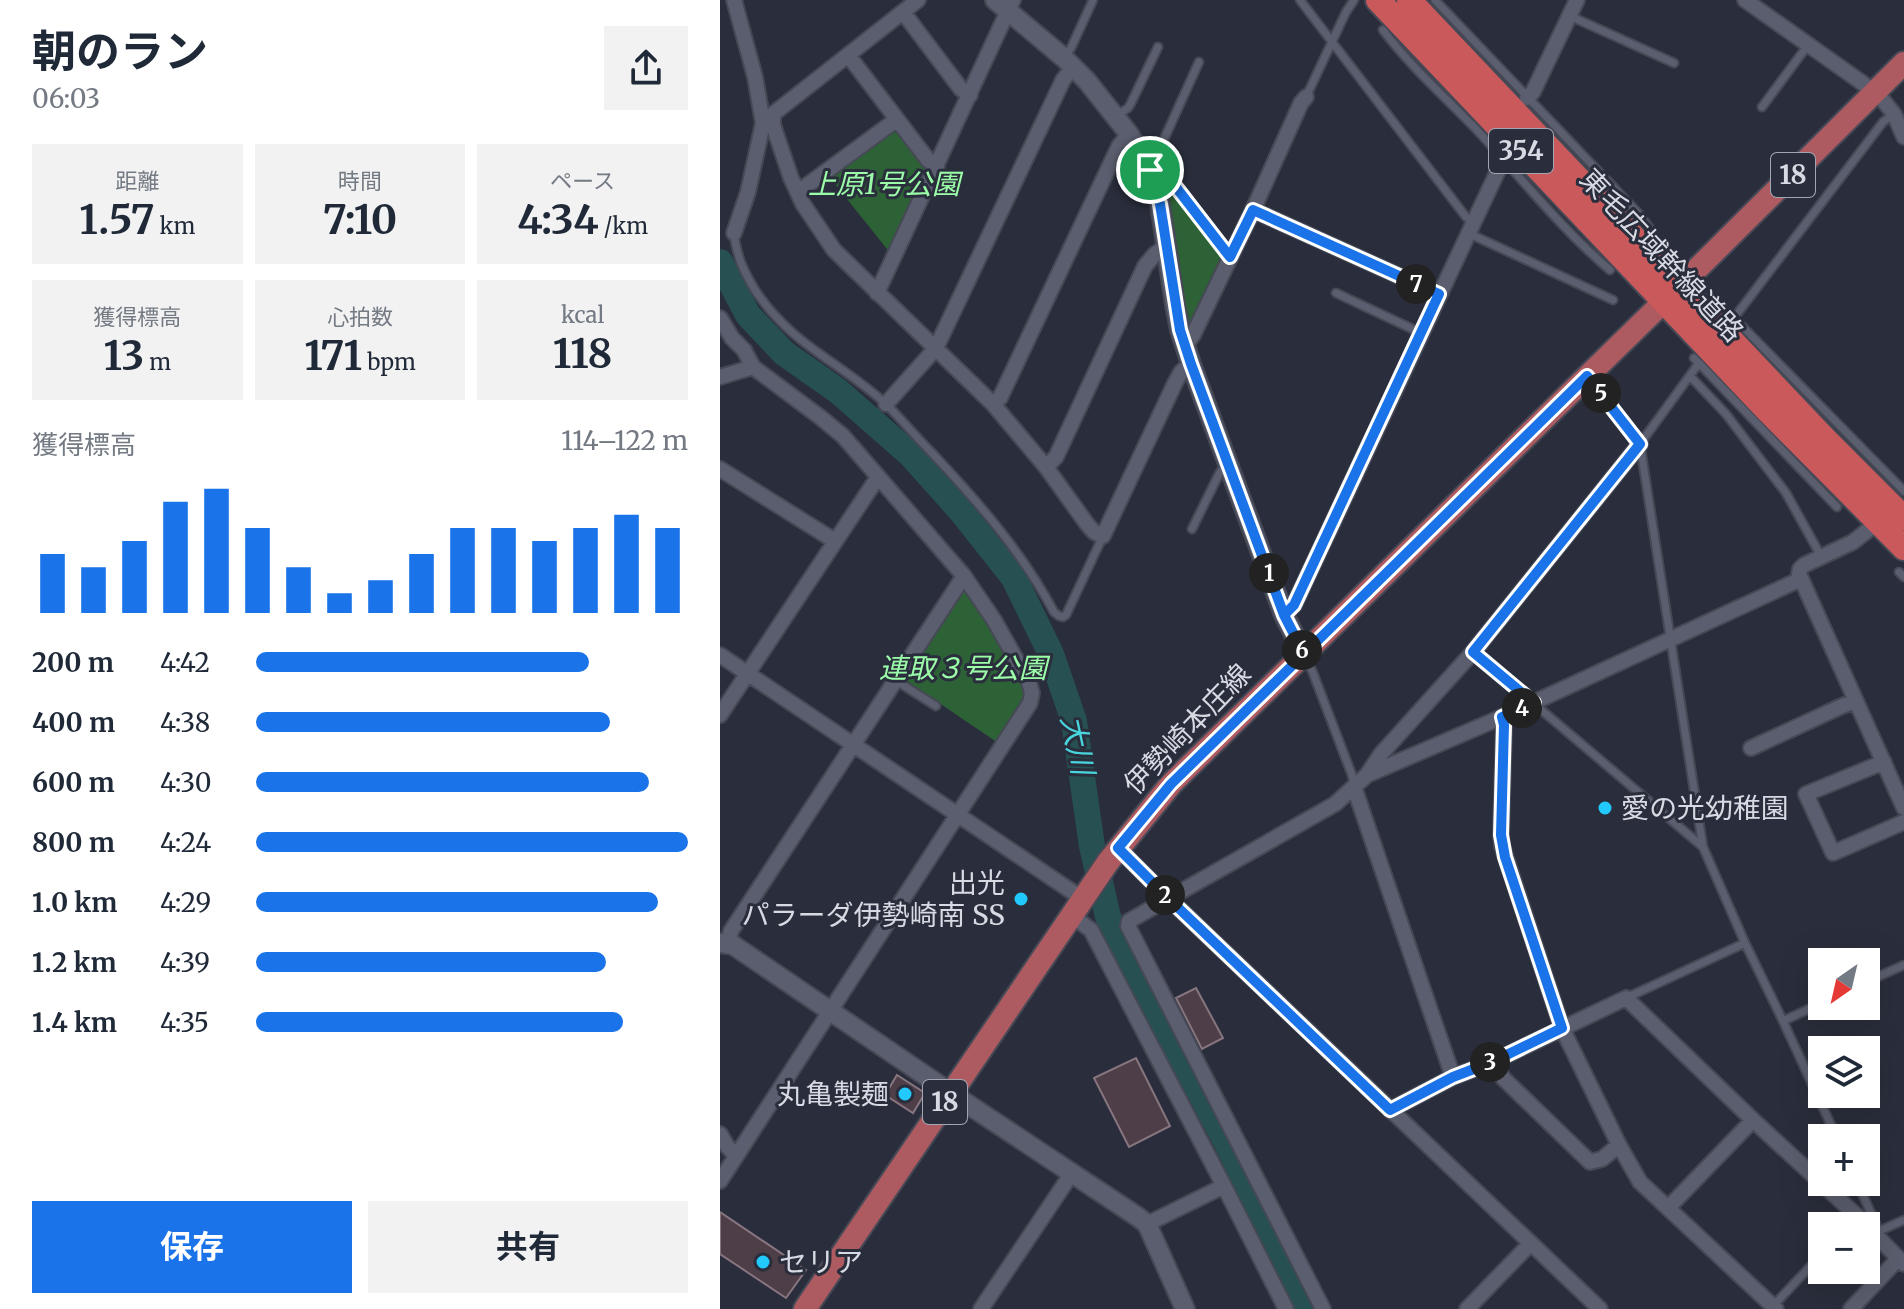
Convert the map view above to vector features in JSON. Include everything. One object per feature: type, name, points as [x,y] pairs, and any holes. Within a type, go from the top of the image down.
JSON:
[{"type":"highway","name":"東毛広域幹線道路","points":[[1378,0],[1595,227],[1672,293],[1777,374],[1895,510],[1902,566]]},
{"type":"highway","name":"東毛広域幹線道路","points":[[1409,0],[1530,127],[1672,293],[1765,408],[1792,435],[1895,510]]},
{"type":"main road","name":"伊勢崎本庄線","points":[[805,1309],[1113,855],[1171,784],[1904,63]]},
{"type":"street","points":[[734,0],[768,124],[803,204],[834,250],[993,404],[1046,467],[1087,524],[1103,536],[1181,372],[1193,335],[1306,97]]},
{"type":"street","points":[[734,233],[773,114],[917,0]]},
{"type":"street","points":[[1527,98],[1533,92],[1577,0]]},
{"type":"street","points":[[1745,0],[1888,105],[1904,137]]},
{"type":"street","points":[[877,293],[970,95],[1006,4],[1068,62],[1129,134],[1150,170],[1160,204],[1175,305],[1188,355],[1284,615],[1304,654]]},
{"type":"street","points":[[903,12],[961,89],[970,95]]},
{"type":"street","points":[[848,55],[896,120],[937,167]]},
{"type":"street","points":[[886,404],[936,348],[1063,80],[1068,62]]},
{"type":"street","points":[[798,192],[896,120]]},
{"type":"street","points":[[993,404],[1000,398],[1119,146],[1129,134]]},
{"type":"street","points":[[1284,615],[1294,605],[1503,160]]},
{"type":"street","points":[[1253,210],[1439,294]]},
{"type":"street","points":[[1046,467],[1056,457],[1145,266],[1166,247]]},
{"type":"street","points":[[720,318],[753,367],[843,436],[964,576],[994,620],[1029,682],[1032,693],[1030,703],[720,1181]]},
{"type":"street","points":[[720,377],[753,367]]},
{"type":"street","points":[[1323,1309],[1128,926],[1129,921],[1335,804],[1367,775],[1381,754],[1473,652],[1640,444]]},
{"type":"street","points":[[720,469],[835,541]]},
{"type":"street","points":[[720,715],[878,477]]},
{"type":"street","points":[[1895,510],[1853,542],[1800,569],[1801,579],[1904,808]]},
{"type":"street","points":[[964,576],[724,943],[733,945],[1147,1224],[1185,1309]]},
{"type":"street","points":[[1367,775],[1534,703],[1801,579]]},
{"type":"street","points":[[720,655],[957,815],[1080,903],[1091,930],[1286,1309]]},
{"type":"street","points":[[1751,748],[1856,701]]},
{"type":"street","points":[[1502,717],[1502,846],[1562,1028],[1640,1182],[1774,1308]]},
{"type":"street","points":[[1884,762],[1806,794],[1833,853],[1904,822]]},
{"type":"street","points":[[1354,787],[1453,1077]]},
{"type":"street","points":[[1113,855],[1169,899],[1600,1309]]},
{"type":"street","points":[[1390,1110],[1453,1077],[1492,1062],[1626,998],[1844,1212]]},
{"type":"street","points":[[1492,1062],[1504,1079],[1590,1162],[1602,1159],[1619,1145]]},
{"type":"street","points":[[1668,1208],[1753,1120]]},
{"type":"street","points":[[720,1134],[736,1156]]},
{"type":"street","points":[[981,1309],[1072,1173]]},
{"type":"street","points":[[1147,1224],[1224,1186]]},
{"type":"street","points":[[1851,1309],[1901,1262],[1880,1236]]},
{"type":"street","points":[[1467,1309],[1531,1243]]},
{"type":"lane","points":[[1068,62],[1071,48],[1093,0]]},
{"type":"lane","points":[[1300,0],[1466,217],[1470,227],[1613,300]]},
{"type":"lane","points":[[1306,97],[1354,0]]},
{"type":"lane","points":[[1435,0],[1640,215],[1653,233]]},
{"type":"lane","points":[[1570,16],[1674,63]]},
{"type":"lane","points":[[1383,30],[1396,48],[1610,270]]},
{"type":"lane","points":[[1441,33],[1456,36],[1481,49]]},
{"type":"lane","points":[[1762,107],[1808,45]]},
{"type":"lane","points":[[1115,117],[1128,108],[1158,47]]},
{"type":"lane","points":[[1199,62],[1150,170],[1165,173],[1230,257]]},
{"type":"lane","points":[[1467,95],[1475,129]]},
{"type":"lane","points":[[1527,98],[1530,127]]},
{"type":"lane","points":[[1894,114],[1883,122],[1734,318],[1777,374],[1867,453],[1895,510]]},
{"type":"lane","points":[[1543,202],[1595,227]]},
{"type":"lane","points":[[734,233],[736,252],[744,271],[783,326],[886,404],[1011,542],[1059,616],[1066,615],[1103,536]]},
{"type":"lane","points":[[1336,293],[1421,333]]},
{"type":"lane","points":[[1640,444],[1690,376],[1696,360],[1837,507]]},
{"type":"lane","points":[[1587,376],[1640,444],[1703,847],[1831,1124]]},
{"type":"lane","points":[[1690,376],[1726,414],[1786,493],[1821,556]]},
{"type":"lane","points":[[1733,400],[1765,408]]},
{"type":"lane","points":[[1792,435],[1793,448],[1802,472]]},
{"type":"lane","points":[[1853,450],[1867,453]]},
{"type":"lane","points":[[1192,529],[1227,462]]},
{"type":"lane","points":[[1473,652],[1703,847]]},
{"type":"lane","points":[[1304,654],[1319,687],[1354,787]]},
{"type":"lane","points":[[895,680],[936,706]]},
{"type":"lane","points":[[1626,998],[1745,943]]},
{"type":"lane","points":[[1880,976],[1904,965]]},
{"type":"lane","points":[[1783,1021],[1808,1009]]},
{"type":"lane","points":[[1880,1232],[1904,1220]]},
{"type":"lane","points":[[1774,1308],[1808,1270]]},
{"type":"green space","name":"上原1号公園","points":[[892,131],[915,150],[927,178],[891,254],[831,179]]},
{"type":"green space","points":[[1165,181],[1224,256],[1189,327]]},
{"type":"green space","name":"連取３号公園","points":[[962,590],[968,593],[996,635],[1025,692],[1026,701],[998,743],[904,679]]},
{"type":"building","points":[[1196,988],[1223,1038],[1202,1049],[1176,998]]},
{"type":"building","points":[[1136,1058],[1170,1126],[1129,1147],[1094,1078]]},
{"type":"building","name":"丸亀製麺","points":[[897,1075],[925,1093],[913,1113],[885,1095]]},
{"type":"building","name":"セリア","points":[[720,1212],[806,1270],[786,1298],[720,1254]]},
{"type":"waterway","name":"大川","points":[[720,262],[748,315],[784,353],[838,391],[911,455],[1014,578],[1051,654],[1074,721],[1092,846],[1108,917],[1227,1143],[1307,1309]]},
{"type":"place","name":"愛の光幼稚園","points":[[1605,808]]},
{"type":"place","name":"出光 パラーダ伊勢崎南 SS","points":[[1021,899]]},
{"type":"place","name":"丸亀製麺","points":[[905,1094]]},
{"type":"place","name":"セリア","points":[[763,1262]]},
{"type":"route","points":[[1150,170],[1160,204],[1180,330],[1284,615],[1304,654],[1171,784],[1118,848],[1390,1110],[1453,1077],[1562,1028],[1505,857],[1501,835],[1502,717],[1534,703],[1473,652],[1640,444],[1587,376],[1304,654],[1294,637],[1284,615],[1294,605],[1439,294],[1253,210],[1230,257],[1165,173],[1150,170]]}]
